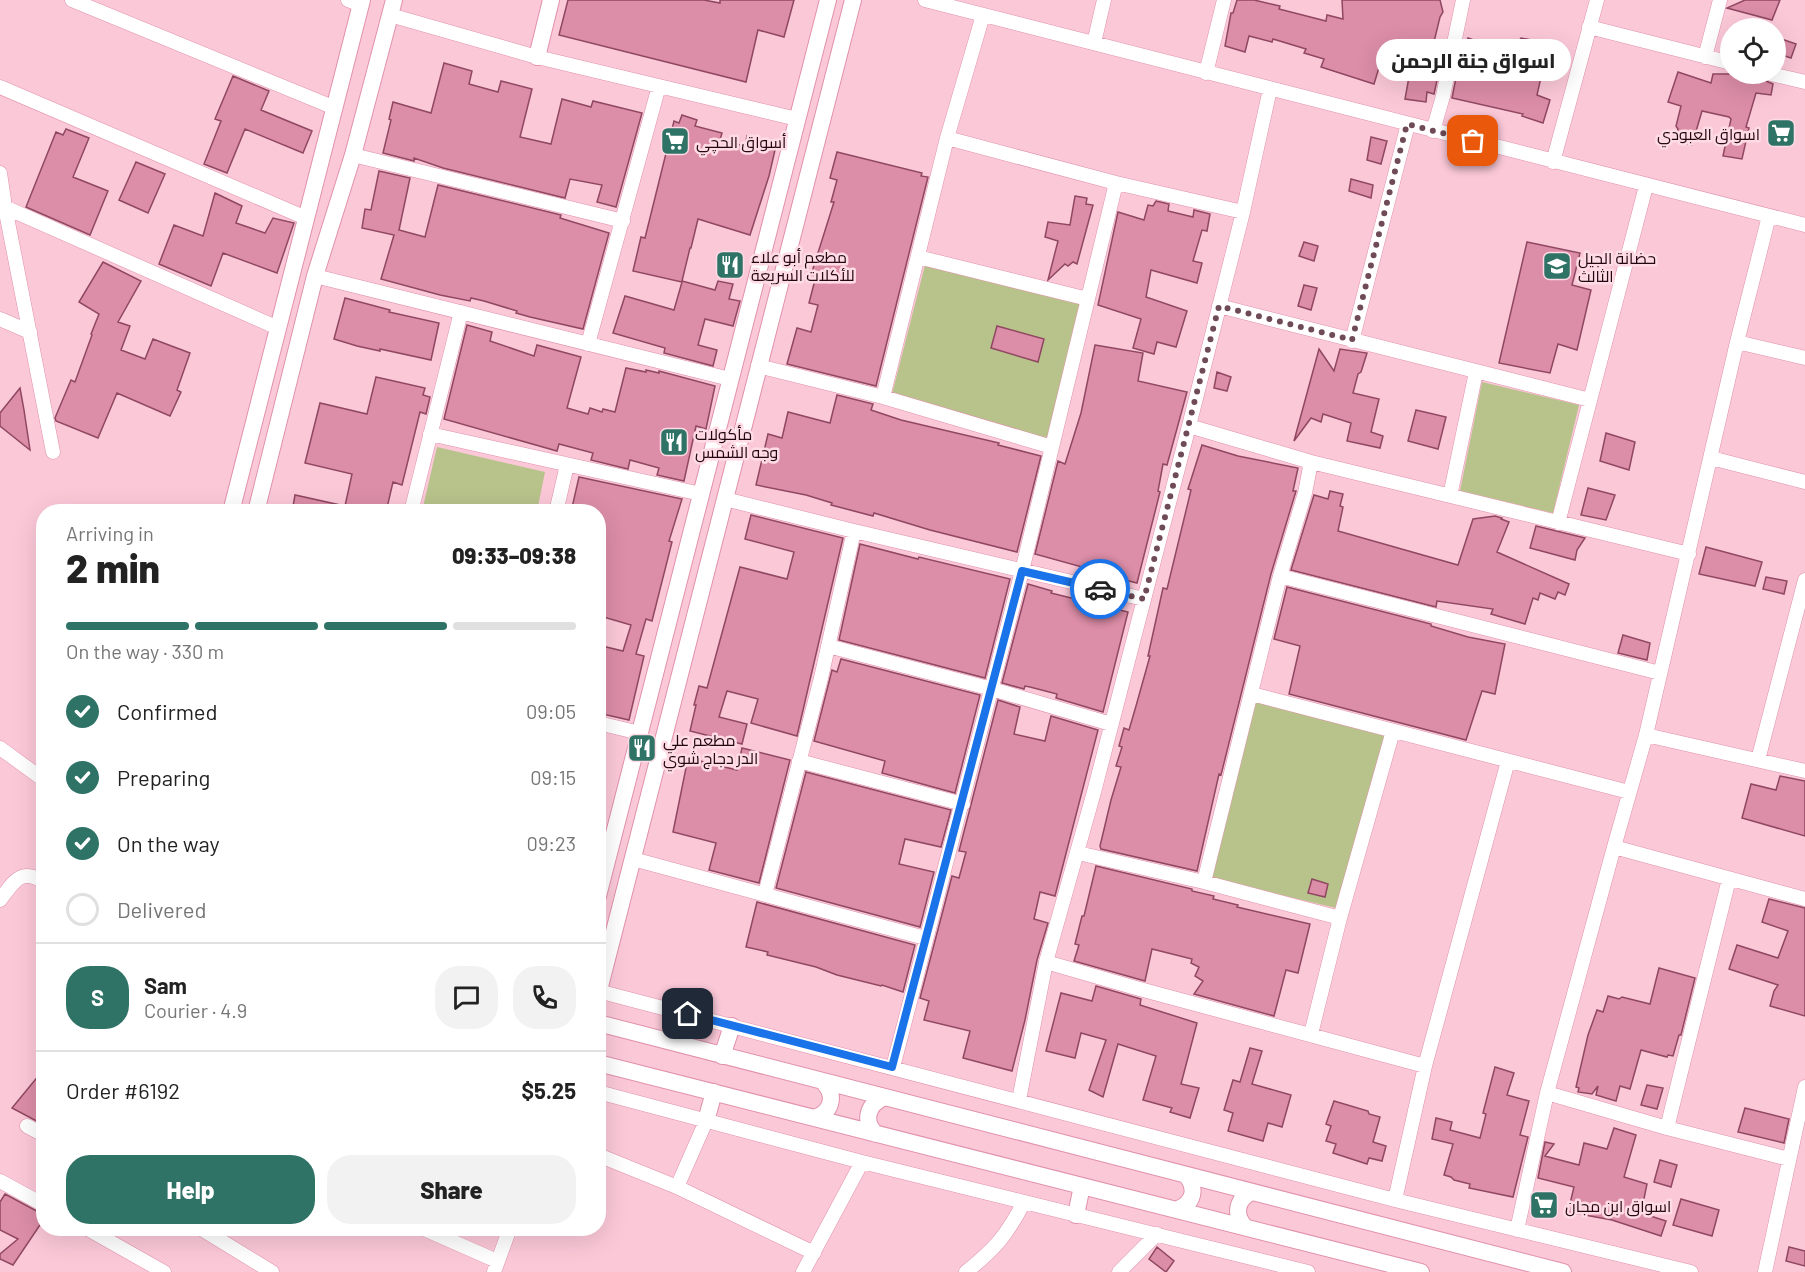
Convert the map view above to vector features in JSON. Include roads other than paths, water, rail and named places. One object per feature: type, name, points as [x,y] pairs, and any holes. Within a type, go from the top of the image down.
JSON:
[{"type":"street","points":[[72,0],[334,108]]},
{"type":"street","points":[[537,57],[551,0]]},
{"type":"street","points":[[606,845],[640,733],[828,0]]},
{"type":"street","points":[[606,965],[853,0]]},
{"type":"street","points":[[925,0],[1805,225]]},
{"type":"street","points":[[1094,43],[1104,0]]},
{"type":"street","points":[[1206,73],[1224,0]]},
{"type":"street","points":[[1433,131],[1443,96],[1463,0]]},
{"type":"street","points":[[1553,162],[1596,0]]},
{"type":"street","points":[[1705,57],[1720,0]]},
{"type":"street","points":[[233,504],[334,108],[357,2]]},
{"type":"street","points":[[258,504],[315,276],[353,155],[392,8],[537,57],[797,119]]},
{"type":"street","points":[[883,397],[947,138],[983,15]]},
{"type":"street","points":[[1589,27],[1720,60]]},
{"type":"street","points":[[1786,78],[1805,82]]},
{"type":"street","points":[[588,344],[659,86]]},
{"type":"street","points":[[0,87],[306,218]]},
{"type":"street","points":[[1019,1100],[1046,962],[1078,853],[1189,426],[1243,212],[1270,88]]},
{"type":"street","points":[[1352,340],[1407,124]]},
{"type":"street","points":[[947,138],[1116,183],[1243,212]]},
{"type":"street","points":[[353,155],[623,221]]},
{"type":"street","points":[[788,156],[799,162],[811,160]]},
{"type":"street","points":[[0,173],[2,206],[30,332],[53,452]]},
{"type":"street","points":[[892,1067],[963,804],[1116,183]]},
{"type":"street","points":[[1558,523],[1646,186]]},
{"type":"street","points":[[777,197],[789,195],[800,202]]},
{"type":"street","points":[[2,206],[278,328]]},
{"type":"street","points":[[1517,1230],[1547,1093],[1629,792],[1647,735],[1737,342],[1769,216]]},
{"type":"street","points":[[918,257],[1088,299]]},
{"type":"street","points":[[315,276],[730,380]]},
{"type":"street","points":[[1219,306],[1590,400]]},
{"type":"street","points":[[413,504],[461,312]]},
{"type":"street","points":[[0,319],[30,332]]},
{"type":"street","points":[[1737,342],[1805,358]]},
{"type":"street","points":[[758,366],[883,397],[1052,447]]},
{"type":"street","points":[[1450,496],[1476,372]]},
{"type":"street","points":[[1189,426],[1311,462],[1689,554]]},
{"type":"street","points":[[430,434],[701,494]]},
{"type":"street","points":[[1711,458],[1805,482]]},
{"type":"street","points":[[1204,882],[1280,576],[1305,493],[1311,462]]},
{"type":"street","points":[[558,504],[567,465]]},
{"type":"street","points":[[725,499],[1144,599]]},
{"type":"street","points":[[765,894],[828,646],[854,531]]},
{"type":"street","points":[[1280,576],[1660,673]]},
{"type":"street","points":[[1758,760],[1805,580]]},
{"type":"street","points":[[828,646],[992,689],[1111,724]]},
{"type":"street","points":[[1252,694],[1629,792]]},
{"type":"street","points":[[606,725],[640,733]]},
{"type":"street","points":[[1311,1034],[1340,918],[1394,731]]},
{"type":"street","points":[[1647,735],[1805,771]]},
{"type":"street","points":[[0,748],[36,774]]},
{"type":"street","points":[[799,761],[963,804]]},
{"type":"street","points":[[1395,1200],[1425,1066],[1508,761]]},
{"type":"street","points":[[1614,847],[1805,899]]},
{"type":"street","points":[[1078,853],[1204,882],[1340,918]]},
{"type":"street","points":[[633,860],[925,938]]},
{"type":"street","points":[[0,900],[19,878],[29,875],[36,878]]},
{"type":"street","points":[[1667,1128],[1729,879]]},
{"type":"street","points":[[1046,962],[1425,1066]]},
{"type":"street","points":[[606,994],[1395,1200],[1691,1272]]},
{"type":"street","points":[[606,1025],[1563,1272]]},
{"type":"street","points":[[722,1056],[732,1026]]},
{"type":"street","points":[[606,1065],[1421,1272]]},
{"type":"street","points":[[814,1118],[824,1113],[830,1104],[830,1093],[825,1083]]},
{"type":"street","points":[[1765,1272],[1805,1087]]},
{"type":"street","points":[[677,1187],[706,1121],[714,1092]]},
{"type":"street","points":[[1547,1093],[1667,1128],[1789,1159]]},
{"type":"street","points":[[606,1094],[862,1162],[1308,1272]]},
{"type":"street","points":[[876,1134],[870,1126],[868,1116],[874,1103],[883,1098]]},
{"type":"street","points":[[27,1126],[36,1131]]},
{"type":"street","points":[[606,1158],[677,1187],[814,1252]]},
{"type":"street","points":[[803,1272],[862,1162]]},
{"type":"street","points":[[1178,1209],[1186,1205],[1192,1197],[1193,1187],[1186,1175]]},
{"type":"street","points":[[0,1181],[36,1201]]},
{"type":"street","points":[[1076,1215],[1082,1186]]},
{"type":"street","points":[[1245,1227],[1238,1215],[1239,1205],[1244,1197],[1252,1192]]},
{"type":"street","points":[[966,1272],[992,1251],[1011,1228],[1024,1202]]},
{"type":"street","points":[[1119,1272],[1157,1234]]},
{"type":"street","points":[[100,1236],[164,1272]]},
{"type":"street","points":[[213,1236],[272,1272]]},
{"type":"street","points":[[437,1236],[495,1266],[507,1236]]},
{"type":"place","name":"اسواق العبودي","points":[[1781,133]]},
{"type":"place","name":"أسواق الحچي","points":[[675,141]]},
{"type":"place","name":"اسواق جنة الرحمن","points":[[1473,141]]},
{"type":"place","name":"مطعم أبو علاء للأكلات السريعة","points":[[730,265]]},
{"type":"place","name":"حضانة الجيل الثالث","points":[[1557,266]]},
{"type":"place","name":"مأكولات وجه الشمس","points":[[674,442]]},
{"type":"place","name":"مطعم علي الدر دجاج شوي","points":[[642,748]]},
{"type":"place","name":"اسواق ابن مجان","points":[[1544,1205]]}]
